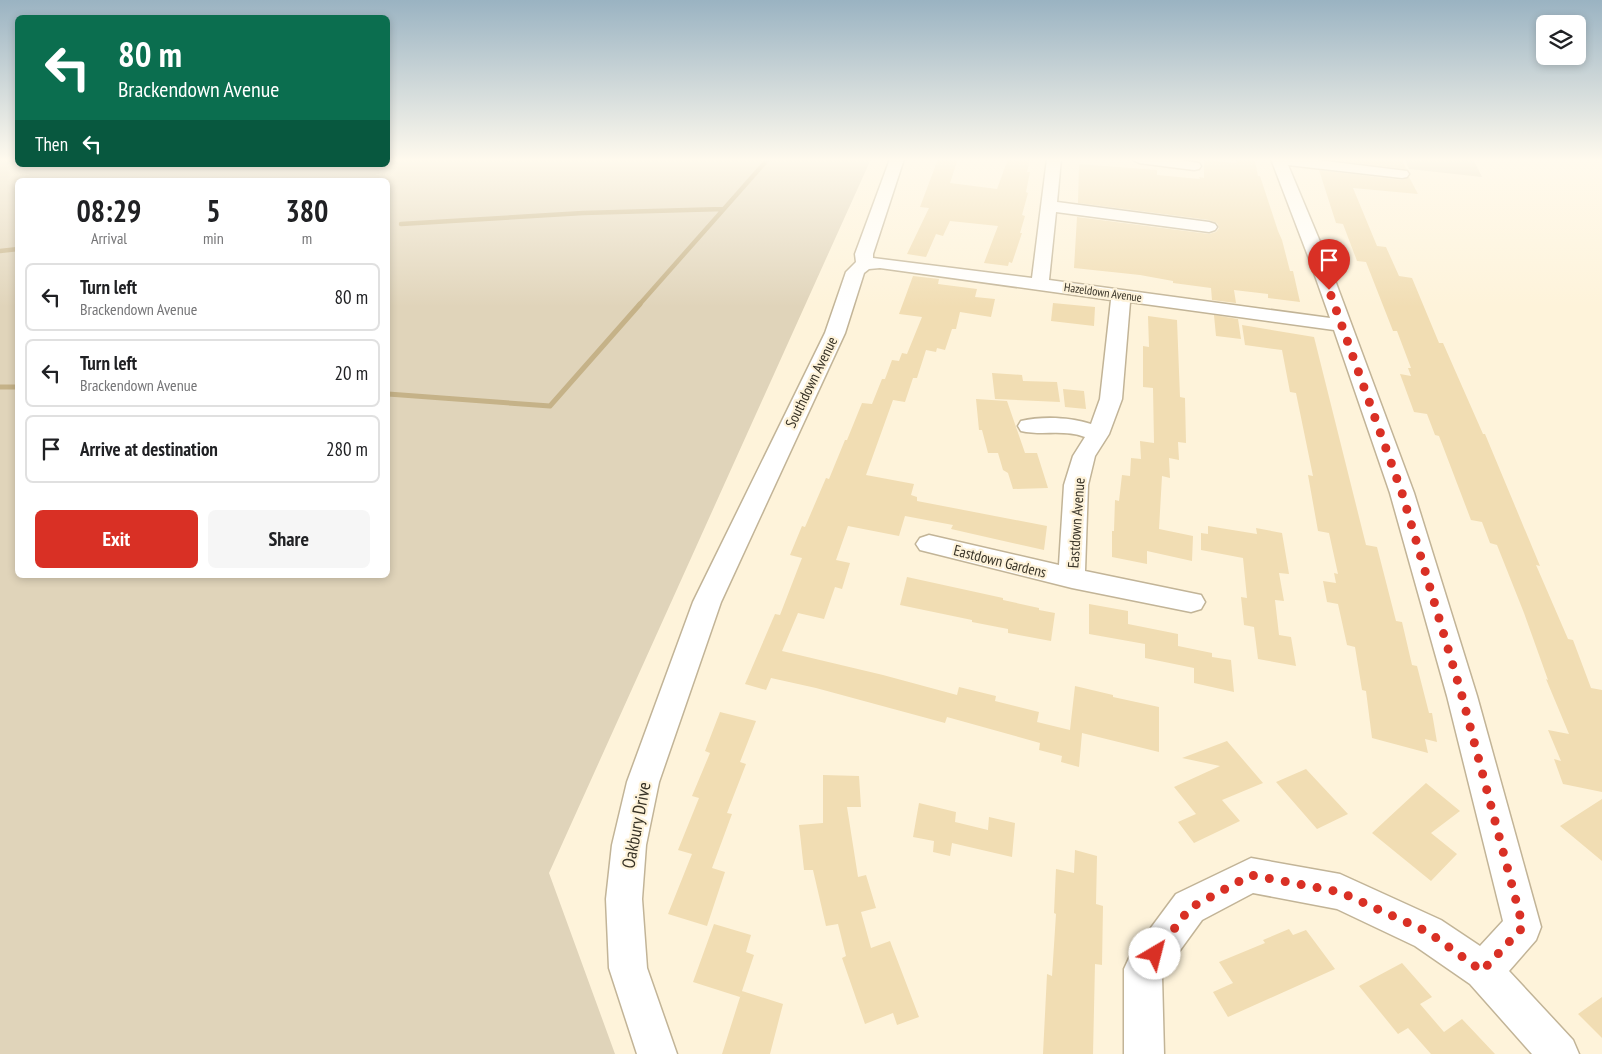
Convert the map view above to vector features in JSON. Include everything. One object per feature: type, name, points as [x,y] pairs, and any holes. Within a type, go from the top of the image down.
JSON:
[{"type":"street","name":"Southdown Avenue","points":[[707,602],[835,333],[846,303],[854,272],[865,264],[864,254],[880,208]]},
{"type":"street","points":[[1040,284],[1048,208]]},
{"type":"street","points":[[1065,208],[1209,227]]},
{"type":"street","points":[[1298,208],[1317,256],[1340,325],[1402,493],[1462,696],[1523,927],[1482,971]]},
{"type":"street","name":"Hazeldown Avenue","points":[[865,264],[880,263],[1340,325]]},
{"type":"street","name":"Eastdown Avenue","points":[[1120,295],[1111,399],[1098,434],[1084,456],[1076,485],[1072,578],[1191,602]]},
{"type":"street","points":[[1029,426],[1076,426],[1098,434]]},
{"type":"street","name":"Eastdown Gardens","points":[[929,544],[1072,578]]},
{"type":"street","name":"Oakbury Drive","points":[[656,1054],[628,968],[624,899],[629,845],[643,782],[707,602]]},
{"type":"street","points":[[1144,1054],[1143,969],[1190,908],[1251,875],[1340,892],[1428,932],[1482,971],[1559,1054]]},
{"type":"shaded area","points":[[0,208],[15,208],[15,578],[390,578],[390,208],[849,208],[549,873],[615,1054],[0,1054]]},
{"type":"building","points":[[929,208],[1024,208],[1022,215],[1025,216],[1020,233],[1022,233],[1012,263],[1009,262],[1008,266],[984,263],[998,226],[950,221],[943,236],[936,234],[926,257],[907,254]]},
{"type":"building","points":[[1118,208],[1271,208],[1282,240],[1290,271],[1293,271],[1300,302],[1268,298],[1268,294],[1234,290],[1236,303],[1212,300],[1211,288],[1173,283],[1173,281],[1140,275],[1074,268],[1077,217],[1209,234],[1216,232],[1219,228],[1217,223],[1209,220]]},
{"type":"building","points":[[1331,208],[1361,208],[1377,246],[1386,247],[1399,276],[1412,278],[1439,343],[1443,343],[1483,434],[1485,434],[1540,566],[1536,565],[1568,639],[1573,640],[1591,688],[1602,690],[1602,792],[1563,784],[1554,759],[1561,761],[1548,730],[1569,734],[1546,679],[1548,680],[1497,545],[1490,543],[1482,522],[1471,520],[1439,436],[1435,435],[1427,414],[1414,412],[1400,374],[1411,376],[1408,368],[1411,368],[1397,331],[1393,331],[1366,262],[1357,261],[1343,224],[1336,223]]},
{"type":"building","points":[[913,276],[939,279],[938,284],[977,289],[975,297],[995,299],[991,317],[960,312],[956,329],[952,329],[945,350],[937,348],[936,352],[926,350],[917,378],[913,378],[905,402],[893,400],[866,475],[914,484],[911,495],[917,497],[917,501],[1047,526],[1044,550],[951,529],[953,525],[905,516],[899,536],[848,526],[836,560],[850,563],[842,589],[835,587],[824,619],[798,613],[782,651],[957,695],[959,687],[996,696],[995,701],[1039,712],[1037,722],[1070,730],[1075,686],[1159,707],[1159,752],[1082,733],[1079,767],[1061,762],[1062,756],[1039,750],[1040,743],[947,717],[945,723],[816,688],[771,678],[766,690],[745,684],[775,614],[780,615],[802,558],[790,555],[802,526],[805,527],[826,478],[829,479],[862,403],[872,404],[892,360],[899,361],[902,353],[907,354],[922,317],[899,314]]},
{"type":"building","points":[[1053,303],[1095,307],[1094,326],[1051,321]]},
{"type":"building","points":[[1214,315],[1238,319],[1241,339],[1216,336]]},
{"type":"building","points":[[1148,316],[1177,320],[1180,397],[1185,398],[1186,443],[1178,442],[1179,460],[1169,458],[1170,478],[1162,476],[1159,529],[1193,536],[1192,561],[1147,551],[1147,564],[1112,557],[1115,500],[1119,501],[1122,475],[1130,476],[1131,458],[1141,459],[1140,441],[1154,443],[1153,388],[1143,387],[1143,346],[1149,347]]},
{"type":"building","points":[[1242,325],[1314,337],[1366,545],[1377,547],[1396,621],[1402,622],[1412,665],[1417,666],[1429,713],[1432,713],[1437,742],[1425,739],[1428,753],[1372,738],[1366,691],[1362,690],[1355,647],[1347,645],[1338,604],[1327,602],[1323,581],[1336,583],[1334,573],[1338,574],[1329,533],[1318,531],[1308,475],[1313,476],[1296,393],[1290,392],[1282,350],[1245,345]]},
{"type":"building","points":[[992,373],[1022,375],[1023,381],[1057,382],[1060,402],[995,399]]},
{"type":"building","points":[[1063,389],[1084,391],[1086,409],[1065,407]]},
{"type":"building","points":[[976,399],[1007,401],[1025,453],[1037,453],[1048,488],[1013,489],[1008,473],[1003,470],[998,453],[988,453],[982,430],[979,430]]},
{"type":"building","points":[[1208,526],[1257,534],[1256,528],[1282,533],[1289,574],[1279,573],[1284,601],[1275,600],[1279,635],[1291,637],[1296,666],[1258,659],[1254,627],[1244,625],[1241,597],[1247,598],[1243,558],[1201,550],[1201,533],[1208,534]]},
{"type":"building","points":[[907,577],[1003,598],[1003,600],[1055,613],[1051,641],[1008,633],[1008,629],[900,605]]},
{"type":"building","points":[[1089,604],[1128,611],[1128,624],[1178,634],[1178,646],[1212,653],[1212,657],[1231,660],[1234,692],[1194,683],[1194,668],[1145,658],[1145,644],[1089,634]]},
{"type":"building","points":[[720,712],[756,721],[740,762],[746,764],[727,813],[732,814],[712,868],[725,872],[707,926],[668,914],[692,854],[678,850],[699,798],[692,796],[710,753],[705,751]]},
{"type":"building","points":[[1227,741],[1263,783],[1222,800],[1240,821],[1194,843],[1178,822],[1196,814],[1174,787],[1220,766],[1182,758]]},
{"type":"building","points":[[1306,769],[1348,814],[1317,829],[1276,782]]},
{"type":"building","points":[[823,775],[859,776],[861,807],[847,807],[858,877],[866,875],[876,908],[861,912],[871,948],[890,941],[919,1017],[897,1025],[893,1013],[865,1024],[842,958],[846,956],[838,924],[826,926],[813,870],[804,870],[799,825],[823,823]]},
{"type":"building","points":[[1426,783],[1460,811],[1431,833],[1457,854],[1431,881],[1372,833]]},
{"type":"building","points":[[1602,799],[1602,861],[1560,826]]},
{"type":"building","points":[[919,803],[956,812],[955,822],[988,830],[989,817],[1015,823],[1012,857],[952,843],[950,856],[933,852],[934,841],[913,837]]},
{"type":"building","points":[[1075,850],[1097,856],[1096,904],[1103,906],[1102,965],[1095,964],[1093,1054],[1043,1054],[1047,974],[1052,976],[1056,914],[1054,913],[1056,869],[1074,873]]},
{"type":"building","points":[[714,924],[751,935],[746,952],[754,955],[740,997],[693,982]]},
{"type":"building","points":[[1289,929],[1293,935],[1306,930],[1335,969],[1228,1017],[1213,992],[1233,983],[1219,962],[1265,943],[1263,940]]},
{"type":"building","points":[[1402,963],[1432,997],[1420,1004],[1444,1032],[1462,1019],[1495,1054],[1431,1054],[1408,1028],[1398,1034],[1359,986]]},
{"type":"building","points":[[742,991],[783,1004],[770,1054],[722,1054]]},
{"type":"building","points":[[1602,997],[1602,1038],[1578,1014]]},
{"type":"waterway","points":[[639,305],[725,208]]},
{"type":"waterway","points":[[401,224],[583,213],[723,209]]},
{"type":"waterway","points":[[0,251],[15,249]]},
{"type":"waterway","points":[[390,394],[550,406],[640,304]]},
{"type":"waterway","points":[[0,387],[15,387]]},
{"type":"route","points":[[1155,954],[1190,908],[1251,875],[1340,892],[1428,932],[1482,971],[1523,927],[1462,696],[1402,493],[1329,290]]}]
